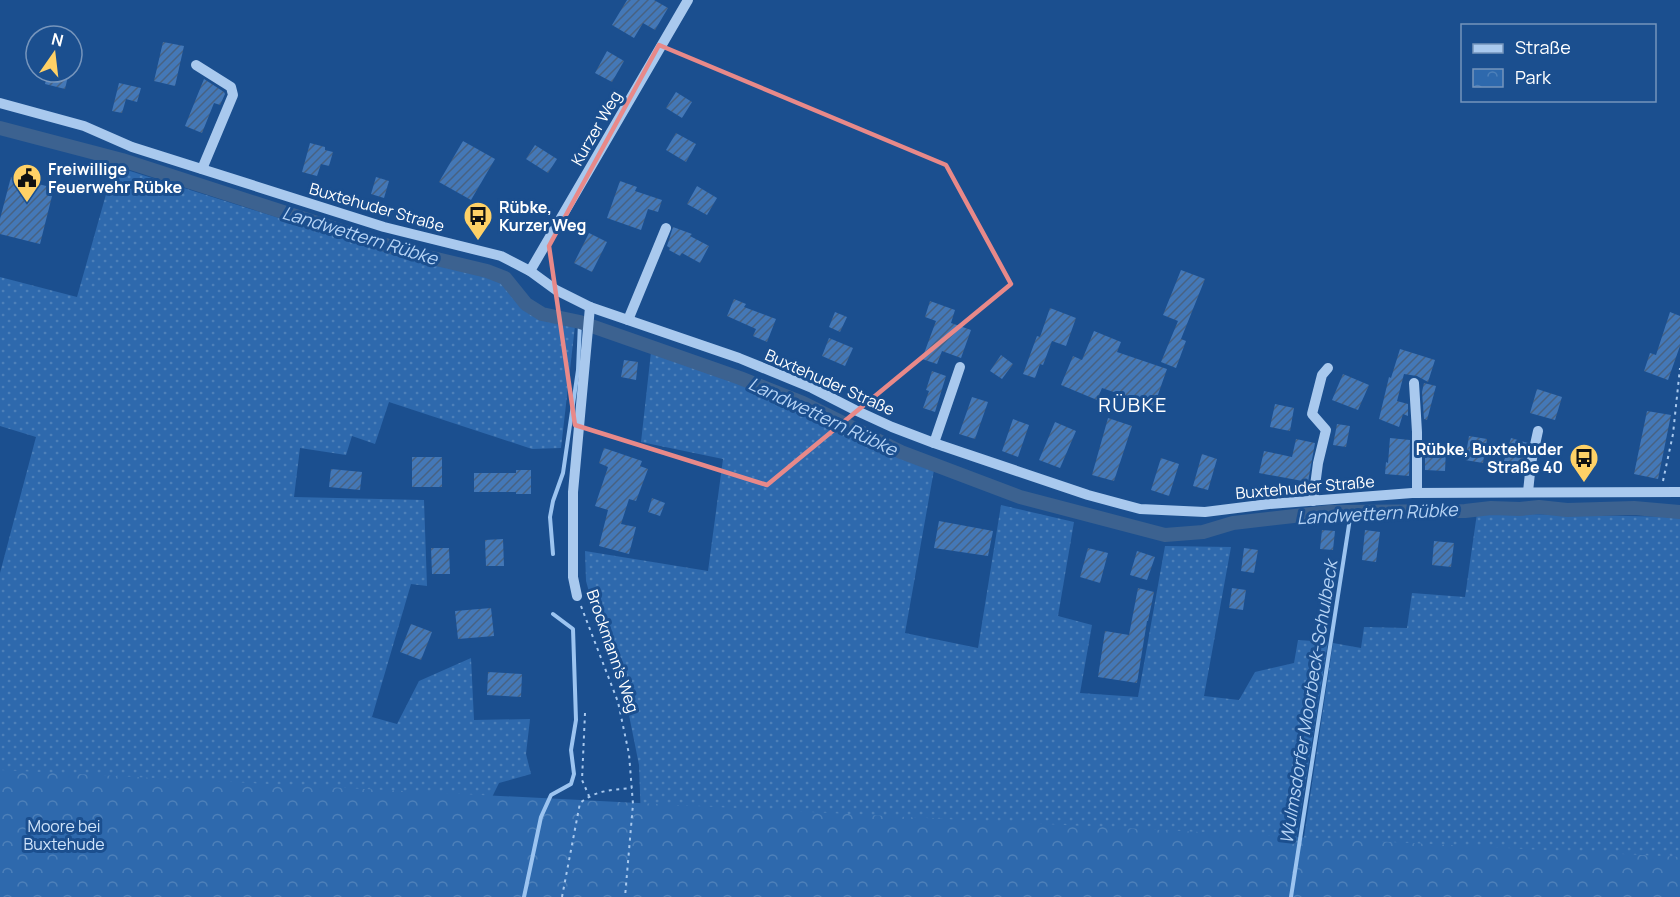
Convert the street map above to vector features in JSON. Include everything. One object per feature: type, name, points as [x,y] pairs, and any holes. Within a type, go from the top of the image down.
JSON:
[{"type":"street","name":"Kurzer Weg","points":[[530,271],[688,0]]},
{"type":"street","points":[[196,65],[231,87],[233,95],[202,169]]},
{"type":"street","name":"Buxtehuder Straße","points":[[0,103],[84,126],[132,147],[384,227],[501,256],[530,271],[590,312],[628,320],[739,358],[812,388],[892,427],[934,443],[1088,495],[1140,509],[1205,512],[1269,504],[1417,493],[1680,492]]},
{"type":"street","points":[[628,320],[666,228]]},
{"type":"street","name":"Brockmann's Weg","points":[[578,596],[573,577],[573,492],[590,312]]},
{"type":"street","points":[[934,443],[960,367]]},
{"type":"street","points":[[1313,501],[1318,463],[1326,430],[1312,414],[1322,375],[1328,368]]},
{"type":"street","points":[[1414,383],[1417,493]]},
{"type":"street","points":[[1528,492],[1538,431]]},
{"type":"path","points":[[1663,493],[1673,434],[1680,368]]},
{"type":"path","name":"Brockmann's Weg","points":[[578,596],[618,702],[629,754],[633,804],[625,897]]},
{"type":"path","points":[[585,713],[582,780],[589,796]]},
{"type":"path","points":[[562,897],[580,803],[589,796],[605,790],[632,788]]},
{"type":"highlighted area","points":[[659,45],[946,165],[1011,284],[767,485],[575,425],[549,246]]},
{"type":"green space","points":[[114,166],[400,256],[486,274],[503,280],[521,305],[539,316],[575,326],[561,448],[532,449],[389,402],[375,444],[352,436],[346,455],[300,448],[294,497],[424,500],[427,586],[411,584],[372,717],[397,724],[419,681],[471,658],[474,720],[530,719],[526,754],[531,774],[499,783],[454,874],[0,897],[0,573],[36,437],[0,426],[0,277],[77,297]]},
{"type":"green space","points":[[651,352],[817,414],[934,470],[905,633],[978,648],[1001,505],[1074,522],[1058,616],[1092,625],[1080,693],[1138,697],[1165,546],[1231,547],[1204,696],[1239,700],[1255,672],[1294,663],[1298,640],[1328,642],[1287,897],[642,849],[639,765],[624,690],[598,624],[586,581],[585,551],[708,571],[723,459],[641,442]]},
{"type":"green space","points":[[1477,513],[1680,517],[1680,897],[1295,897],[1333,643],[1361,648],[1364,627],[1407,628],[1412,593],[1465,597]]},
{"type":"green space","name":"Moore bei Buxtehude","points":[[0,770],[1680,857],[1680,897],[0,897]]},
{"type":"building","points":[[627,0],[654,0],[668,8],[655,30],[643,23],[634,38],[612,25]]},
{"type":"building","points":[[163,42],[184,46],[175,86],[154,81]]},
{"type":"building","points":[[607,51],[624,61],[612,82],[595,73]]},
{"type":"building","points":[[204,79],[225,94],[220,105],[214,103],[202,133],[185,126]]},
{"type":"building","points":[[119,83],[141,88],[137,102],[126,99],[122,113],[112,111]]},
{"type":"building","points":[[45,84],[66,84],[65,89]]},
{"type":"building","points":[[676,92],[692,102],[682,118],[666,108]]},
{"type":"building","points":[[676,133],[696,144],[686,162],[666,150]]},
{"type":"building","points":[[463,141],[495,159],[471,200],[439,182]]},
{"type":"building","points":[[310,143],[333,152],[329,166],[321,164],[317,176],[302,172]]},
{"type":"building","points":[[535,145],[557,159],[548,173],[526,159]]},
{"type":"building","name":"Freiwillige Feuerwehr Rübke","points":[[11,177],[54,188],[40,244],[0,234],[0,219]]},
{"type":"building","points":[[376,177],[389,181],[384,198],[371,194]]},
{"type":"building","points":[[620,181],[637,187],[635,191],[662,200],[658,212],[648,209],[641,230],[607,218]]},
{"type":"building","points":[[697,186],[717,198],[707,215],[687,204]]},
{"type":"building","points":[[673,227],[692,234],[690,236],[709,246],[700,263],[682,253],[680,256],[669,250],[667,246]]},
{"type":"building","points":[[589,233],[607,242],[592,272],[574,263]]},
{"type":"building","points":[[1181,270],[1205,279],[1181,339],[1186,341],[1176,368],[1161,362],[1178,321],[1163,315]]},
{"type":"building","points":[[734,299],[746,304],[744,307],[776,319],[767,342],[753,336],[756,329],[727,316]]},
{"type":"building","points":[[930,301],[955,310],[951,323],[971,330],[961,358],[942,351],[937,364],[922,359],[936,321],[925,317]]},
{"type":"building","points":[[1050,308],[1076,318],[1066,346],[1052,341],[1043,365],[1040,364],[1035,378],[1023,374]]},
{"type":"building","points":[[835,312],[847,317],[840,332],[829,327]]},
{"type":"building","points":[[1670,312],[1680,316],[1680,346],[1668,380],[1644,371],[1650,353],[1656,355]]},
{"type":"building","points":[[1094,331],[1121,342],[1117,352],[1167,369],[1154,406],[1102,388],[1097,400],[1061,385],[1073,356],[1082,360]]},
{"type":"building","points":[[829,338],[853,348],[845,366],[822,356]]},
{"type":"building","points":[[1400,349],[1435,360],[1428,382],[1417,376],[1404,374],[1397,401],[1408,404],[1408,416],[1403,414],[1399,427],[1379,419],[1389,377],[1391,378]]},
{"type":"building","points":[[1001,355],[1013,364],[1002,379],[990,371]]},
{"type":"building","points":[[624,360],[638,362],[636,380],[621,377]]},
{"type":"building","points":[[932,371],[946,376],[935,412],[923,408],[929,391],[926,390]]},
{"type":"building","points":[[1343,374],[1369,385],[1358,410],[1332,400]]},
{"type":"building","points":[[1424,383],[1436,386],[1427,420],[1424,419],[1422,392]]},
{"type":"building","points":[[1537,389],[1562,397],[1555,420],[1530,413]]},
{"type":"building","points":[[972,397],[988,402],[975,439],[959,434]]},
{"type":"building","points":[[1275,404],[1294,408],[1290,431],[1270,427]]},
{"type":"building","points":[[1647,411],[1671,415],[1658,479],[1634,474]]},
{"type":"building","points":[[1108,418],[1132,426],[1114,481],[1092,475]]},
{"type":"building","points":[[1013,419],[1029,425],[1018,457],[1002,451]]},
{"type":"building","points":[[1055,422],[1076,431],[1060,468],[1039,460]]},
{"type":"building","points":[[1337,424],[1350,426],[1346,447],[1333,445]]},
{"type":"building","points":[[1469,436],[1487,439],[1483,463],[1465,460]]},
{"type":"building","points":[[1390,438],[1410,440],[1409,476],[1385,474]]},
{"type":"building","points":[[1511,438],[1528,443],[1522,470],[1503,464]]},
{"type":"building","points":[[1296,439],[1315,443],[1308,482],[1259,473],[1264,451],[1292,457]]},
{"type":"building","points":[[604,448],[642,461],[640,466],[648,469],[636,501],[629,499],[621,524],[636,527],[629,554],[599,546],[608,510],[595,506],[608,467],[599,463]]},
{"type":"building","points":[[1425,448],[1446,449],[1445,471],[1425,470]]},
{"type":"building","points":[[1202,454],[1217,459],[1208,490],[1193,486]]},
{"type":"building","points":[[412,457],[442,457],[442,487],[412,487]]},
{"type":"building","points":[[1161,458],[1179,464],[1169,496],[1151,490]]},
{"type":"building","points":[[331,469],[362,472],[360,490],[329,487]]},
{"type":"building","points":[[516,470],[531,470],[531,494],[474,492],[474,473],[516,473]]},
{"type":"building","points":[[652,498],[665,503],[660,516],[648,512]]},
{"type":"building","points":[[939,521],[993,531],[988,556],[934,548]]},
{"type":"building","points":[[1322,530],[1335,531],[1333,550],[1320,549]]},
{"type":"building","points":[[1365,530],[1380,532],[1376,562],[1362,560]]},
{"type":"building","points":[[503,539],[504,566],[486,566],[485,540]]},
{"type":"building","points":[[1434,541],[1454,543],[1451,567],[1432,565]]},
{"type":"building","points":[[431,548],[449,548],[450,574],[432,574]]},
{"type":"building","points":[[1088,548],[1108,553],[1100,583],[1080,577]]},
{"type":"building","points":[[1244,548],[1258,550],[1254,573],[1241,571]]},
{"type":"building","points":[[1137,551],[1155,557],[1147,580],[1130,575]]},
{"type":"building","points":[[1138,588],[1154,592],[1137,683],[1098,677],[1105,631],[1129,635]]},
{"type":"building","points":[[1232,588],[1246,590],[1243,610],[1229,608]]},
{"type":"building","points":[[491,608],[494,636],[458,639],[455,611]]},
{"type":"building","points":[[411,624],[432,632],[421,660],[400,652]]},
{"type":"building","points":[[488,672],[522,674],[521,697],[487,695]]},
{"type":"waterway","name":"Landwettern Rübke","points":[[0,128],[122,160],[407,252],[487,271],[505,278],[526,304],[542,314],[580,322],[740,378],[803,403],[901,452],[1020,497],[1165,535],[1203,532],[1233,523],[1329,512],[1465,511],[1539,507],[1567,510],[1634,508],[1680,512]]},
{"type":"waterway","points":[[553,554],[550,517],[563,473],[578,370],[580,322]]},
{"type":"waterway","name":"Wulmsdorfer Moorbeck-Schulbeck","points":[[1291,897],[1351,512]]},
{"type":"waterway","points":[[524,897],[541,817],[551,795],[571,784],[574,774],[571,750],[576,720],[573,629],[553,614]]},
{"type":"place","name":"Freiwillige Feuerwehr Rübke","points":[[27,204]]},
{"type":"place","name":"Rübke, Kurzer Weg","points":[[478,242]]},
{"type":"place","name":"Rübke, Buxtehuder Straße 40","points":[[1584,484]]},
{"type":"district","name":"RÜBKE","points":[[1133,404]]}]
